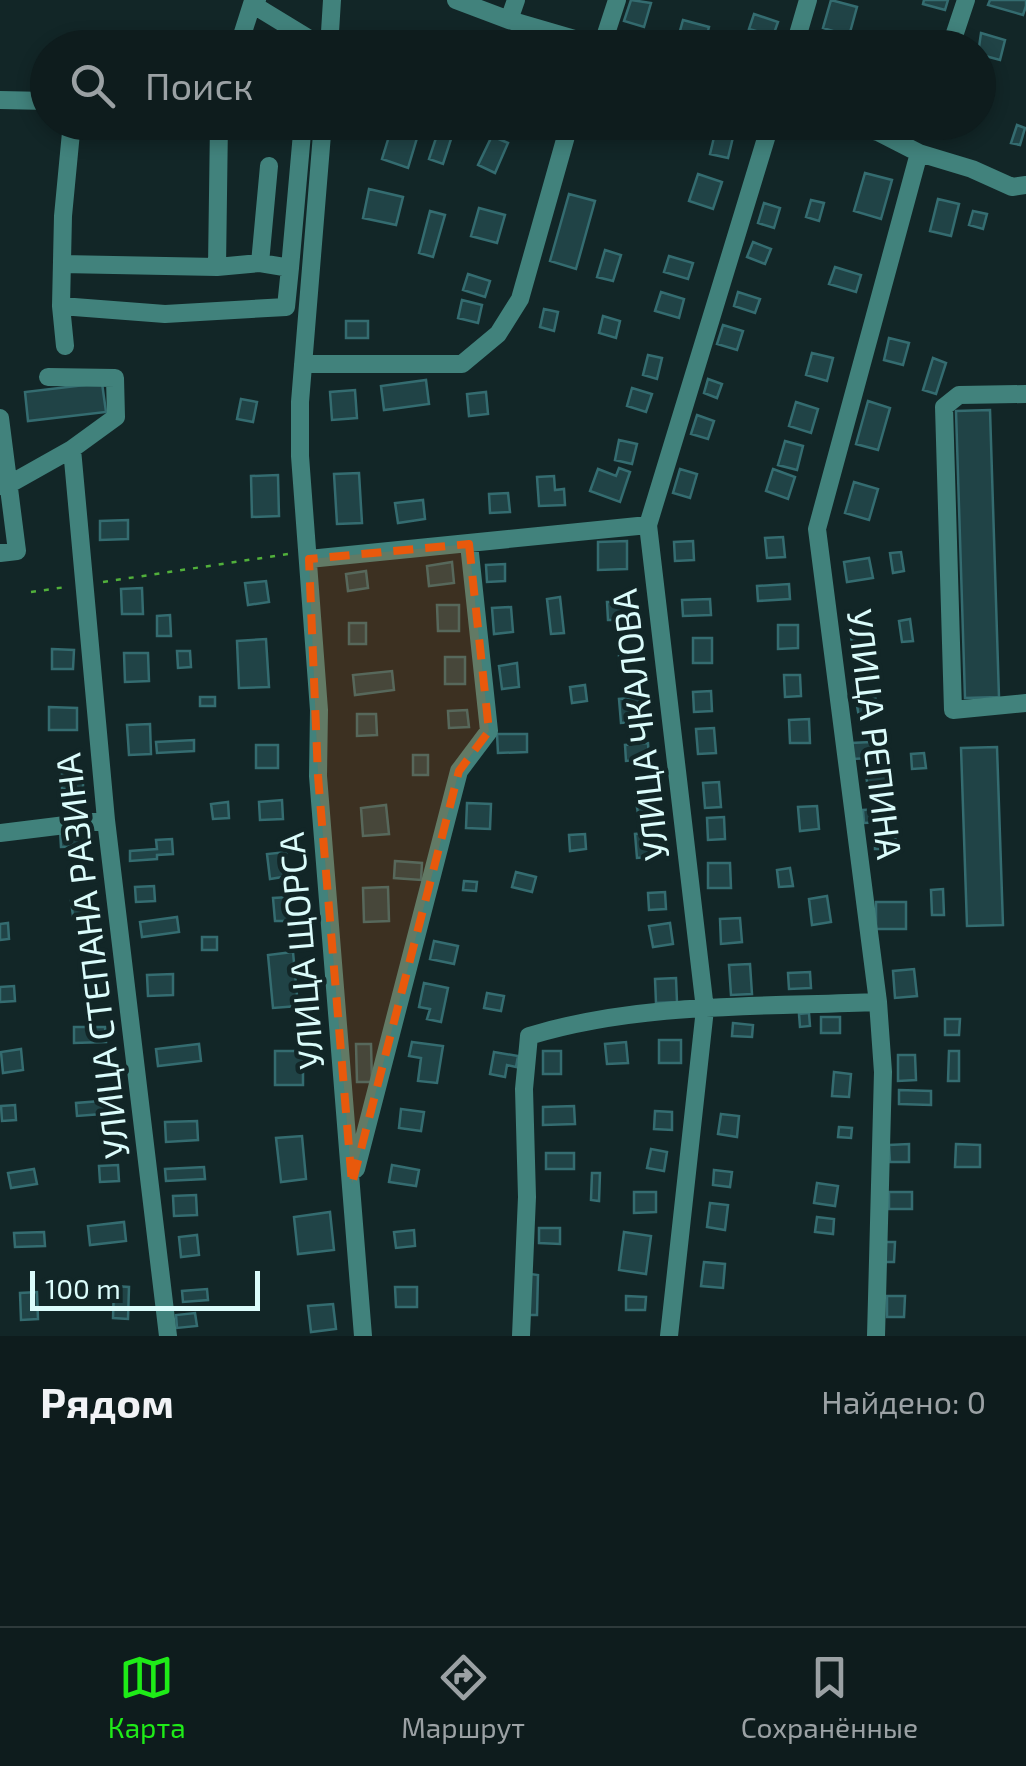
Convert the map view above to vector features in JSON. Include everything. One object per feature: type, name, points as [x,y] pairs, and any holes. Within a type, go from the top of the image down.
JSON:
[{"type":"street","points":[[330,30],[332,0]]},
{"type":"street","points":[[456,0],[543,30]]},
{"type":"street","points":[[510,20],[516,0]]},
{"type":"street","points":[[604,30],[616,0]]},
{"type":"street","points":[[799,30],[808,0]]},
{"type":"street","points":[[956,30],[966,0]]},
{"type":"street","points":[[245,30],[255,2],[296,30]]},
{"type":"street","points":[[0,100],[30,101]]},
{"type":"street","points":[[65,346],[61,306],[63,216],[70,140]]},
{"type":"street","points":[[217,266],[219,140]]},
{"type":"street","points":[[61,306],[166,314],[286,307],[301,140]]},
{"type":"street","name":"УЛИЦА ЩОРСА","points":[[321,140],[302,364],[300,456],[319,710],[318,776],[364,1336]]},
{"type":"street","points":[[302,364],[462,364],[498,334],[520,299],[565,140]]},
{"type":"street","name":"УЛИЦА ЧКАЛОВА","points":[[669,1336],[705,1009],[648,525],[766,140]]},
{"type":"street","points":[[903,140],[919,152],[1012,186],[1026,185]]},
{"type":"street","name":"УЛИЦА РЕПИНА","points":[[876,1336],[884,1072],[817,529],[919,152]]},
{"type":"street","points":[[260,263],[269,166]]},
{"type":"street","points":[[62,264],[260,263],[290,268]]},
{"type":"street","points":[[4,486],[72,449],[116,417],[114,378],[48,377]]},
{"type":"street","points":[[1026,394],[959,395],[944,407],[953,710],[1026,703]]},
{"type":"street","points":[[0,418],[4,486],[17,551],[0,553]]},
{"type":"street","name":"УЛИЦА СТЕПАНА РАЗИНА","points":[[72,449],[106,820],[168,1336]]},
{"type":"street","points":[[309,560],[648,525]]},
{"type":"street","points":[[352,1184],[459,771],[489,731],[469,544]]},
{"type":"street","points":[[0,834],[106,820]]},
{"type":"street","points":[[522,1336],[527,1198],[524,1089],[529,1036],[578,1021],[705,1009],[878,1002]]},
{"type":"path","points":[[31,592],[84,576],[284,553],[309,560]]},
{"type":"highlighted area","points":[[469,544],[489,731],[459,771],[352,1184],[318,776],[309,559]]},
{"type":"building","points":[[631,0],[651,3],[644,27],[624,21]]},
{"type":"building","points":[[831,0],[857,7],[851,30],[823,28]]},
{"type":"building","points":[[924,0],[948,0],[945,10],[923,4]]},
{"type":"building","points":[[990,0],[1026,0],[1026,6],[1023,15],[988,5]]},
{"type":"building","points":[[754,14],[778,22],[775,30],[749,29]]},
{"type":"building","points":[[683,20],[709,27],[708,30],[680,30]]},
{"type":"building","points":[[996,37],[1005,40],[1000,60],[996,59]]},
{"type":"building","points":[[1017,125],[1025,128],[1020,145],[1011,143]]},
{"type":"building","points":[[388,140],[416,140],[408,168],[382,159]]},
{"type":"building","points":[[435,140],[451,140],[443,164],[429,159]]},
{"type":"building","points":[[490,140],[508,143],[495,173],[478,165]]},
{"type":"building","points":[[713,140],[732,140],[728,158],[710,154]]},
{"type":"building","points":[[865,173],[892,180],[881,219],[854,211]]},
{"type":"building","points":[[698,174],[722,182],[713,209],[689,201]]},
{"type":"building","points":[[369,189],[403,197],[396,225],[363,218]]},
{"type":"building","points":[[569,194],[595,201],[576,269],[550,261]]},
{"type":"building","points":[[938,199],[959,204],[951,236],[930,231]]},
{"type":"building","points":[[811,200],[824,203],[819,221],[806,217]]},
{"type":"building","points":[[764,203],[780,208],[774,228],[758,223]]},
{"type":"building","points":[[479,208],[505,215],[497,243],[471,236]]},
{"type":"building","points":[[430,211],[445,215],[433,257],[419,253]]},
{"type":"building","points":[[973,211],[987,214],[983,229],[969,225]]},
{"type":"building","points":[[753,242],[771,249],[765,264],[747,257]]},
{"type":"building","points":[[605,250],[621,255],[613,281],[597,277]]},
{"type":"building","points":[[669,256],[693,263],[688,279],[664,272]]},
{"type":"building","points":[[835,267],[861,275],[856,292],[829,284]]},
{"type":"building","points":[[468,274],[490,281],[485,297],[463,290]]},
{"type":"building","points":[[661,292],[684,299],[679,318],[655,311]]},
{"type":"building","points":[[738,292],[760,299],[755,313],[734,306]]},
{"type":"building","points":[[462,300],[482,305],[478,323],[458,318]]},
{"type":"building","points":[[544,309],[558,312],[554,331],[540,327]]},
{"type":"building","points":[[603,316],[620,321],[616,338],[599,333]]},
{"type":"building","points":[[346,321],[368,321],[368,338],[346,338]]},
{"type":"building","points":[[723,325],[743,331],[737,350],[717,344]]},
{"type":"building","points":[[889,338],[909,343],[903,365],[884,360]]},
{"type":"building","points":[[812,353],[833,358],[827,381],[806,375]]},
{"type":"building","points":[[648,355],[662,358],[657,379],[643,375]]},
{"type":"building","points":[[933,358],[946,363],[936,394],[923,390]]},
{"type":"building","points":[[708,379],[722,384],[717,398],[704,393]]},
{"type":"building","points":[[426,380],[429,404],[384,410],[381,386]]},
{"type":"building","points":[[102,383],[106,412],[28,421],[25,392]]},
{"type":"building","points":[[632,388],[652,394],[646,412],[627,406]]},
{"type":"building","points":[[355,390],[357,418],[332,420],[330,392]]},
{"type":"building","points":[[486,392],[488,414],[469,416],[467,394]]},
{"type":"building","points":[[241,399],[257,402],[253,422],[237,419]]},
{"type":"building","points":[[868,401],[890,408],[878,450],[856,444]]},
{"type":"building","points":[[796,402],[818,409],[811,433],[789,426]]},
{"type":"building","points":[[990,410],[999,697],[965,698],[956,411]]},
{"type":"building","points":[[697,415],[714,421],[708,439],[691,434]]},
{"type":"building","points":[[619,440],[637,444],[632,464],[615,460]]},
{"type":"building","points":[[785,441],[803,446],[797,470],[778,465]]},
{"type":"building","points":[[619,468],[630,472],[620,502],[590,491],[598,469],[616,476]]},
{"type":"building","points":[[680,469],[697,474],[690,498],[673,493]]},
{"type":"building","points":[[773,469],[795,477],[788,499],[766,491]]},
{"type":"building","points":[[359,473],[362,523],[337,524],[334,474]]},
{"type":"building","points":[[278,475],[279,516],[252,517],[251,476]]},
{"type":"building","points":[[554,476],[555,490],[564,489],[565,505],[539,506],[537,477]]},
{"type":"building","points":[[854,482],[878,489],[869,520],[845,513]]},
{"type":"building","points":[[508,493],[510,512],[490,513],[489,494]]},
{"type":"building","points":[[423,500],[425,519],[398,523],[395,503]]},
{"type":"building","points":[[128,520],[128,539],[100,540],[100,521]]},
{"type":"building","points":[[783,537],[785,557],[767,558],[765,538]]},
{"type":"building","points":[[627,541],[627,569],[598,570],[598,542]]},
{"type":"building","points":[[693,541],[694,560],[675,561],[674,542]]},
{"type":"building","points":[[901,552],[904,571],[893,573],[890,553]]},
{"type":"building","points":[[869,558],[873,578],[847,582],[844,562]]},
{"type":"building","points":[[452,562],[454,583],[429,586],[427,566]]},
{"type":"building","points":[[505,564],[505,581],[487,582],[486,565]]},
{"type":"building","points":[[366,571],[368,588],[348,591],[346,574]]},
{"type":"building","points":[[266,581],[269,602],[248,605],[245,583]]},
{"type":"building","points":[[789,584],[790,599],[758,601],[757,586]]},
{"type":"building","points":[[142,588],[143,614],[122,614],[121,589]]},
{"type":"building","points":[[560,597],[564,633],[551,634],[547,599]]},
{"type":"building","points":[[710,599],[711,615],[683,616],[682,600]]},
{"type":"building","points":[[607,602],[634,602],[634,620],[608,620]]},
{"type":"building","points":[[437,605],[459,605],[459,631],[438,631]]},
{"type":"building","points":[[511,607],[513,632],[494,634],[492,608]]},
{"type":"building","points":[[170,615],[171,636],[157,636],[157,616]]},
{"type":"building","points":[[910,619],[913,641],[902,642],[899,621]]},
{"type":"building","points":[[867,622],[870,647],[853,649],[849,625]]},
{"type":"building","points":[[349,623],[366,623],[366,644],[349,644]]},
{"type":"building","points":[[778,625],[798,625],[798,648],[778,649]]},
{"type":"building","points":[[693,638],[712,638],[712,663],[693,663]]},
{"type":"building","points":[[266,639],[269,687],[239,688],[237,641]]},
{"type":"building","points":[[52,649],[74,650],[73,669],[52,669]]},
{"type":"building","points":[[177,651],[190,651],[191,667],[178,668]]},
{"type":"building","points":[[124,653],[148,653],[149,681],[125,682]]},
{"type":"building","points":[[637,655],[638,670],[620,671],[619,656]]},
{"type":"building","points":[[445,657],[465,657],[465,684],[445,684]]},
{"type":"building","points":[[517,663],[519,687],[502,689],[499,666]]},
{"type":"building","points":[[392,671],[394,690],[355,695],[353,675]]},
{"type":"building","points":[[784,675],[800,675],[801,696],[785,697]]},
{"type":"building","points":[[585,685],[587,701],[572,703],[570,687]]},
{"type":"building","points":[[711,691],[712,711],[694,712],[693,692]]},
{"type":"building","points":[[875,696],[878,714],[859,717],[856,700]]},
{"type":"building","points":[[200,697],[215,697],[215,706],[200,706]]},
{"type":"building","points":[[643,697],[645,721],[621,723],[619,699]]},
{"type":"building","points":[[49,707],[77,708],[77,730],[49,730]]},
{"type":"building","points":[[467,710],[469,727],[449,728],[448,711]]},
{"type":"building","points":[[357,714],[376,714],[377,735],[357,736]]},
{"type":"building","points":[[809,719],[810,743],[790,743],[789,720]]},
{"type":"building","points":[[150,724],[151,754],[129,755],[127,725]]},
{"type":"building","points":[[714,728],[716,753],[698,754],[696,729]]},
{"type":"building","points":[[497,734],[527,734],[527,752],[498,753]]},
{"type":"building","points":[[194,740],[194,751],[157,753],[156,742]]},
{"type":"building","points":[[871,742],[872,758],[852,759],[851,743]]},
{"type":"building","points":[[648,743],[649,759],[626,761],[625,745]]},
{"type":"building","points":[[256,745],[278,745],[278,768],[256,768]]},
{"type":"building","points":[[997,747],[1003,925],[967,926],[961,748]]},
{"type":"building","points":[[924,753],[926,768],[912,769],[911,754]]},
{"type":"building","points":[[413,755],[428,755],[428,775],[413,775]]},
{"type":"building","points":[[886,771],[888,789],[868,791],[866,773]]},
{"type":"building","points":[[62,772],[83,772],[83,789],[62,789]]},
{"type":"building","points":[[719,782],[721,807],[705,808],[703,783]]},
{"type":"building","points":[[654,793],[658,816],[639,819],[635,796]]},
{"type":"building","points":[[282,800],[283,819],[260,820],[259,802]]},
{"type":"building","points":[[228,802],[229,818],[213,819],[211,804]]},
{"type":"building","points":[[467,803],[491,804],[490,829],[466,828]]},
{"type":"building","points":[[386,805],[389,834],[363,836],[361,808]]},
{"type":"building","points":[[817,806],[819,829],[800,831],[798,807]]},
{"type":"building","points":[[882,809],[883,822],[864,823],[863,810]]},
{"type":"building","points":[[724,817],[725,839],[708,840],[707,818]]},
{"type":"building","points":[[90,829],[90,846],[61,847],[60,830]]},
{"type":"building","points":[[659,832],[661,856],[637,858],[635,834]]},
{"type":"building","points":[[895,833],[896,849],[875,849],[875,834]]},
{"type":"building","points":[[585,834],[586,849],[570,851],[569,835]]},
{"type":"building","points":[[172,839],[173,854],[130,861],[130,851],[157,849],[156,840]]},
{"type":"building","points":[[286,852],[289,876],[270,879],[267,854]]},
{"type":"building","points":[[395,861],[422,863],[421,880],[394,878]]},
{"type":"building","points":[[708,863],[730,863],[731,888],[708,888]]},
{"type":"building","points":[[790,868],[793,886],[779,887],[777,870]]},
{"type":"building","points":[[516,872],[536,877],[532,892],[512,887]]},
{"type":"building","points":[[464,881],[477,882],[476,891],[463,890]]},
{"type":"building","points":[[154,886],[155,901],[136,902],[135,887]]},
{"type":"building","points":[[388,887],[389,921],[364,922],[363,888]]},
{"type":"building","points":[[943,889],[944,915],[932,915],[931,890]]},
{"type":"building","points":[[665,892],[666,909],[649,910],[648,893]]},
{"type":"building","points":[[827,896],[831,922],[812,925],[809,899]]},
{"type":"building","points":[[290,897],[291,921],[275,921],[273,898]]},
{"type":"building","points":[[93,899],[94,915],[73,916],[71,901]]},
{"type":"building","points":[[876,902],[906,902],[906,929],[876,929]]},
{"type":"building","points":[[177,917],[179,932],[142,937],[140,922]]},
{"type":"building","points":[[740,918],[742,942],[721,944],[720,919]]},
{"type":"building","points":[[8,923],[9,939],[0,940],[0,924]]},
{"type":"building","points":[[670,923],[673,944],[653,947],[649,926]]},
{"type":"building","points":[[202,937],[217,937],[217,950],[202,950]]},
{"type":"building","points":[[434,941],[458,946],[454,964],[430,959]]},
{"type":"building","points":[[293,952],[298,1006],[273,1008],[268,955]]},
{"type":"building","points":[[750,964],[752,994],[731,995],[729,965]]},
{"type":"building","points":[[914,969],[917,996],[895,998],[893,971]]},
{"type":"building","points":[[810,972],[811,988],[789,989],[788,973]]},
{"type":"building","points":[[173,974],[173,995],[148,996],[147,975]]},
{"type":"building","points":[[87,976],[104,977],[103,987],[86,987]]},
{"type":"building","points":[[676,978],[677,1002],[656,1003],[655,979]]},
{"type":"building","points":[[424,983],[448,988],[441,1022],[427,1019],[430,1009],[419,1007]]},
{"type":"building","points":[[14,986],[15,1001],[0,1002],[0,987]]},
{"type":"building","points":[[487,993],[504,996],[501,1011],[484,1008]]},
{"type":"building","points":[[809,1013],[810,1026],[800,1027],[799,1014]]},
{"type":"building","points":[[821,1017],[840,1017],[840,1033],[821,1033]]},
{"type":"building","points":[[945,1019],[960,1019],[959,1035],[945,1035]]},
{"type":"building","points":[[733,1023],[753,1025],[752,1037],[732,1036]]},
{"type":"building","points":[[74,1027],[105,1027],[106,1042],[74,1043]]},
{"type":"building","points":[[659,1040],[681,1040],[681,1063],[659,1063]]},
{"type":"building","points":[[412,1042],[443,1046],[437,1083],[418,1081],[421,1058],[409,1056]]},
{"type":"building","points":[[626,1042],[628,1063],[607,1064],[605,1044]]},
{"type":"building","points":[[199,1044],[201,1061],[158,1066],[156,1049]]},
{"type":"building","points":[[356,1044],[371,1044],[372,1082],[357,1082]]},
{"type":"building","points":[[21,1049],[23,1070],[3,1073],[1,1052]]},
{"type":"building","points":[[275,1051],[303,1051],[303,1085],[275,1085]]},
{"type":"building","points":[[543,1051],[561,1051],[561,1074],[543,1074]]},
{"type":"building","points":[[949,1051],[959,1051],[959,1081],[948,1081]]},
{"type":"building","points":[[494,1052],[518,1056],[516,1067],[507,1065],[505,1077],[490,1074]]},
{"type":"building","points":[[898,1055],[915,1055],[916,1080],[898,1081]]},
{"type":"building","points":[[834,1072],[851,1074],[849,1097],[832,1096]]},
{"type":"building","points":[[899,1090],[931,1091],[931,1105],[899,1104]]},
{"type":"building","points":[[113,1100],[115,1113],[77,1116],[76,1103]]},
{"type":"building","points":[[15,1105],[16,1120],[2,1121],[1,1106]]},
{"type":"building","points":[[574,1106],[575,1124],[543,1125],[543,1107]]},
{"type":"building","points":[[401,1109],[424,1112],[421,1131],[399,1128]]},
{"type":"building","points":[[655,1111],[672,1112],[672,1130],[654,1129]]},
{"type":"building","points":[[721,1114],[739,1116],[737,1137],[718,1134]]},
{"type":"building","points":[[197,1121],[198,1140],[166,1142],[165,1122]]},
{"type":"building","points":[[839,1127],[852,1128],[851,1138],[838,1137]]},
{"type":"building","points":[[302,1136],[306,1179],[281,1182],[276,1138]]},
{"type":"building","points":[[909,1144],[909,1162],[890,1162],[889,1145]]},
{"type":"building","points":[[956,1144],[980,1145],[980,1167],[955,1167]]},
{"type":"building","points":[[651,1149],[667,1152],[664,1171],[647,1168]]},
{"type":"building","points":[[546,1153],[574,1153],[574,1169],[546,1169]]},
{"type":"building","points":[[118,1165],[119,1181],[100,1182],[99,1166]]},
{"type":"building","points":[[392,1165],[419,1170],[416,1186],[389,1182]]},
{"type":"building","points":[[204,1167],[205,1179],[166,1181],[165,1169]]},
{"type":"building","points":[[34,1169],[37,1184],[11,1188],[8,1173]]},
{"type":"building","points":[[714,1170],[732,1172],[730,1187],[713,1185]]},
{"type":"building","points":[[592,1173],[600,1173],[599,1201],[591,1200]]},
{"type":"building","points":[[817,1183],[838,1186],[835,1206],[814,1203]]},
{"type":"building","points":[[634,1192],[656,1192],[656,1212],[634,1213]]},
{"type":"building","points":[[889,1192],[912,1192],[912,1209],[889,1209]]},
{"type":"building","points":[[196,1195],[197,1215],[174,1216],[173,1196]]},
{"type":"building","points":[[710,1203],[728,1205],[725,1230],[707,1227]]},
{"type":"building","points":[[330,1212],[334,1250],[298,1254],[294,1217]]},
{"type":"building","points":[[817,1217],[834,1219],[833,1234],[815,1232]]},
{"type":"building","points":[[124,1222],[126,1241],[90,1245],[88,1226]]},
{"type":"building","points":[[539,1228],[560,1228],[560,1244],[539,1243]]},
{"type":"building","points":[[414,1230],[415,1246],[396,1248],[394,1232]]},
{"type":"building","points":[[44,1232],[45,1246],[15,1247],[14,1233]]},
{"type":"building","points":[[624,1232],[651,1236],[646,1274],[619,1270]]},
{"type":"building","points":[[197,1235],[199,1255],[181,1257],[179,1237]]},
{"type":"building","points":[[883,1242],[895,1242],[894,1262],[882,1262]]},
{"type":"building","points":[[704,1262],[725,1264],[723,1288],[701,1286]]},
{"type":"building","points":[[530,1274],[538,1275],[537,1315],[529,1315]]},
{"type":"building","points":[[114,1286],[129,1287],[128,1319],[113,1318]]},
{"type":"building","points":[[395,1287],[417,1287],[417,1307],[396,1307]]},
{"type":"building","points":[[207,1289],[208,1300],[183,1302],[182,1291]]},
{"type":"building","points":[[37,1292],[38,1319],[21,1320],[20,1293]]},
{"type":"building","points":[[626,1296],[646,1297],[645,1310],[626,1310]]},
{"type":"building","points":[[887,1296],[905,1296],[904,1317],[887,1317]]},
{"type":"building","points":[[333,1304],[336,1329],[311,1332],[308,1306]]},
{"type":"building","points":[[195,1313],[197,1326],[177,1328],[176,1315]]}]
